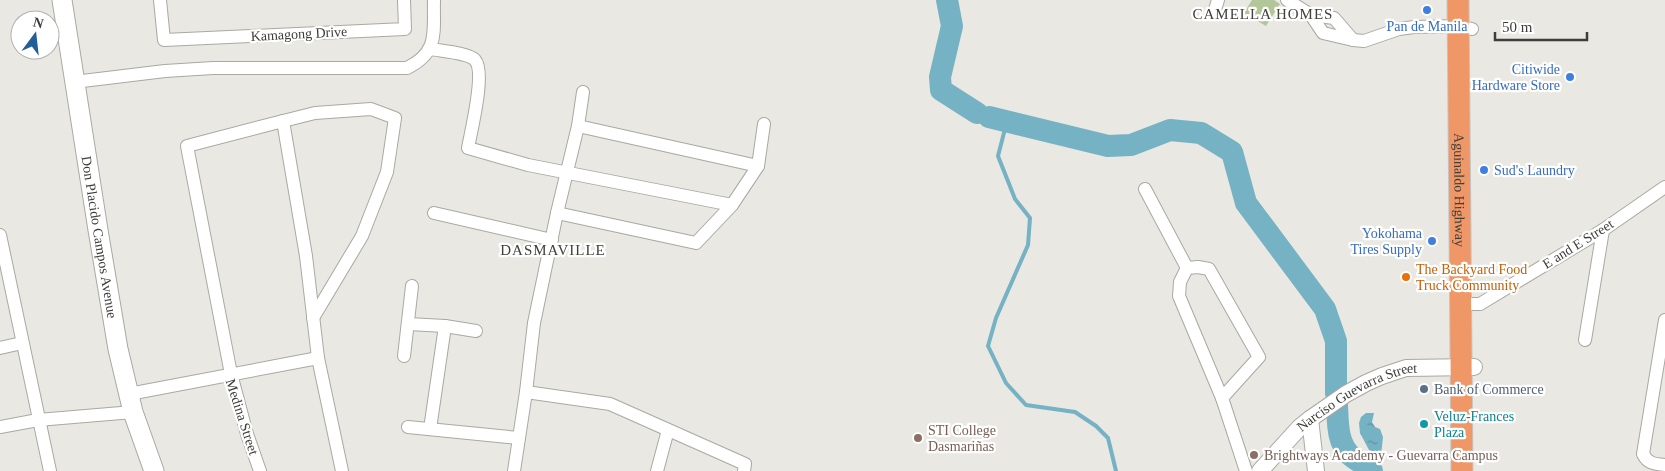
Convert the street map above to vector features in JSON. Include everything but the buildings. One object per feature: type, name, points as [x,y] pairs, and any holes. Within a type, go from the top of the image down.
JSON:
[{"type":"highway","name":"Aguinaldo Highway","points":[[1458,0],[1466,28]]},
{"type":"highway","name":"Aguinaldo Highway","points":[[1472,0],[1466,28],[1458,141],[1468,366],[1475,471]]},
{"type":"highway","name":"Aguinaldo Highway","points":[[1462,471],[1468,366]]},
{"type":"main road","name":"Don Placido Campos Avenue","points":[[62,0],[118,349],[131,403],[154,471]]},
{"type":"street","name":"Kamagong Drive","points":[[160,0],[164,40],[405,29],[404,0]]},
{"type":"street","points":[[74,82],[213,68],[408,68],[421,60],[431,48],[434,0]]},
{"type":"street","points":[[1214,13],[1218,0]]},
{"type":"street","points":[[1287,0],[1311,15],[1323,33],[1353,40],[1364,41],[1400,29],[1466,28]]},
{"type":"street","points":[[431,48],[475,60],[480,68],[480,81],[468,148],[528,165],[567,171],[732,205]]},
{"type":"street","points":[[514,471],[534,323],[557,212],[578,126],[583,92]]},
{"type":"street","points":[[313,318],[362,236],[387,172],[395,118],[371,109],[315,113],[187,146],[231,374],[318,358]]},
{"type":"street","points":[[283,121],[306,256],[318,358],[342,471]]},
{"type":"street","points":[[557,212],[696,243],[732,205],[758,166],[764,124]]},
{"type":"street","points":[[578,126],[758,166]]},
{"type":"street","name":"E and E Street","points":[[1466,304],[1480,304],[1602,230],[1665,187]]},
{"type":"street","points":[[1145,189],[1187,268]]},
{"type":"street","points":[[434,213],[552,240]]},
{"type":"street","points":[[1585,340],[1602,230]]},
{"type":"street","points":[[0,235],[2,254],[50,471]]},
{"type":"street","points":[[1187,268],[1209,269],[1259,357],[1222,398]]},
{"type":"street","points":[[1187,268],[1180,282],[1178,296],[1222,398],[1246,471]]},
{"type":"street","points":[[404,356],[412,286]]},
{"type":"street","points":[[1665,320],[1643,454],[1646,460],[1652,464],[1665,465]]},
{"type":"street","points":[[408,324],[444,326],[476,331]]},
{"type":"street","points":[[430,429],[444,326]]},
{"type":"street","points":[[0,348],[22,342]]},
{"type":"street","name":"Narciso Guevarra Street","points":[[1260,471],[1300,427],[1346,394],[1392,372],[1406,368],[1468,366]]},
{"type":"street","name":"Medina Street","points":[[0,427],[131,403],[231,374],[247,434],[260,471]]},
{"type":"street","points":[[526,392],[610,404],[745,464],[744,471]]},
{"type":"street","points":[[1310,419],[1316,471]]},
{"type":"street","points":[[408,426],[519,438]]},
{"type":"street","points":[[658,471],[668,430]]},
{"type":"green space","points":[[1252,0],[1274,0],[1280,4],[1266,26],[1244,13]]},
{"type":"water","points":[[1366,413],[1374,413],[1372,422],[1375,427],[1380,429],[1383,437],[1381,455],[1369,450],[1360,433],[1359,423],[1361,417]]},
{"type":"waterway","points":[[947,0],[952,26],[940,77],[941,90],[977,113]]},
{"type":"waterway","points":[[989,117],[1108,146],[1131,145],[1170,130],[1201,133],[1232,152],[1246,203],[1325,309],[1336,341],[1336,393]]},
{"type":"waterway","points":[[1007,121],[998,156],[1015,199],[1030,218],[1028,245],[996,318],[988,346],[1006,383],[1026,405],[1075,412],[1096,426],[1108,438],[1116,471]]},
{"type":"waterway","points":[[1337,406],[1340,438],[1346,450],[1372,471]]},
{"type":"place","name":"Pan de Manila","points":[[1427,10]]},
{"type":"place","name":"Citiwide Hardware Store","points":[[1570,77]]},
{"type":"place","name":"Sud's Laundry","points":[[1484,170]]},
{"type":"place","name":"Yokohama Tires Supply","points":[[1432,241]]},
{"type":"place","name":"The Backyard Food Truck Community","points":[[1406,277]]},
{"type":"place","name":"Bank of Commerce","points":[[1424,389]]},
{"type":"place","name":"Veluz-Frances Plaza","points":[[1424,424]]},
{"type":"place","name":"STI College Dasmariñas","points":[[918,438]]},
{"type":"place","name":"Brightways Academy - Guevarra Campus","points":[[1254,455]]},
{"type":"district","name":"CAMELLA HOMES","points":[[1263,14]]},
{"type":"district","name":"DASMAVILLE","points":[[553,250]]}]
